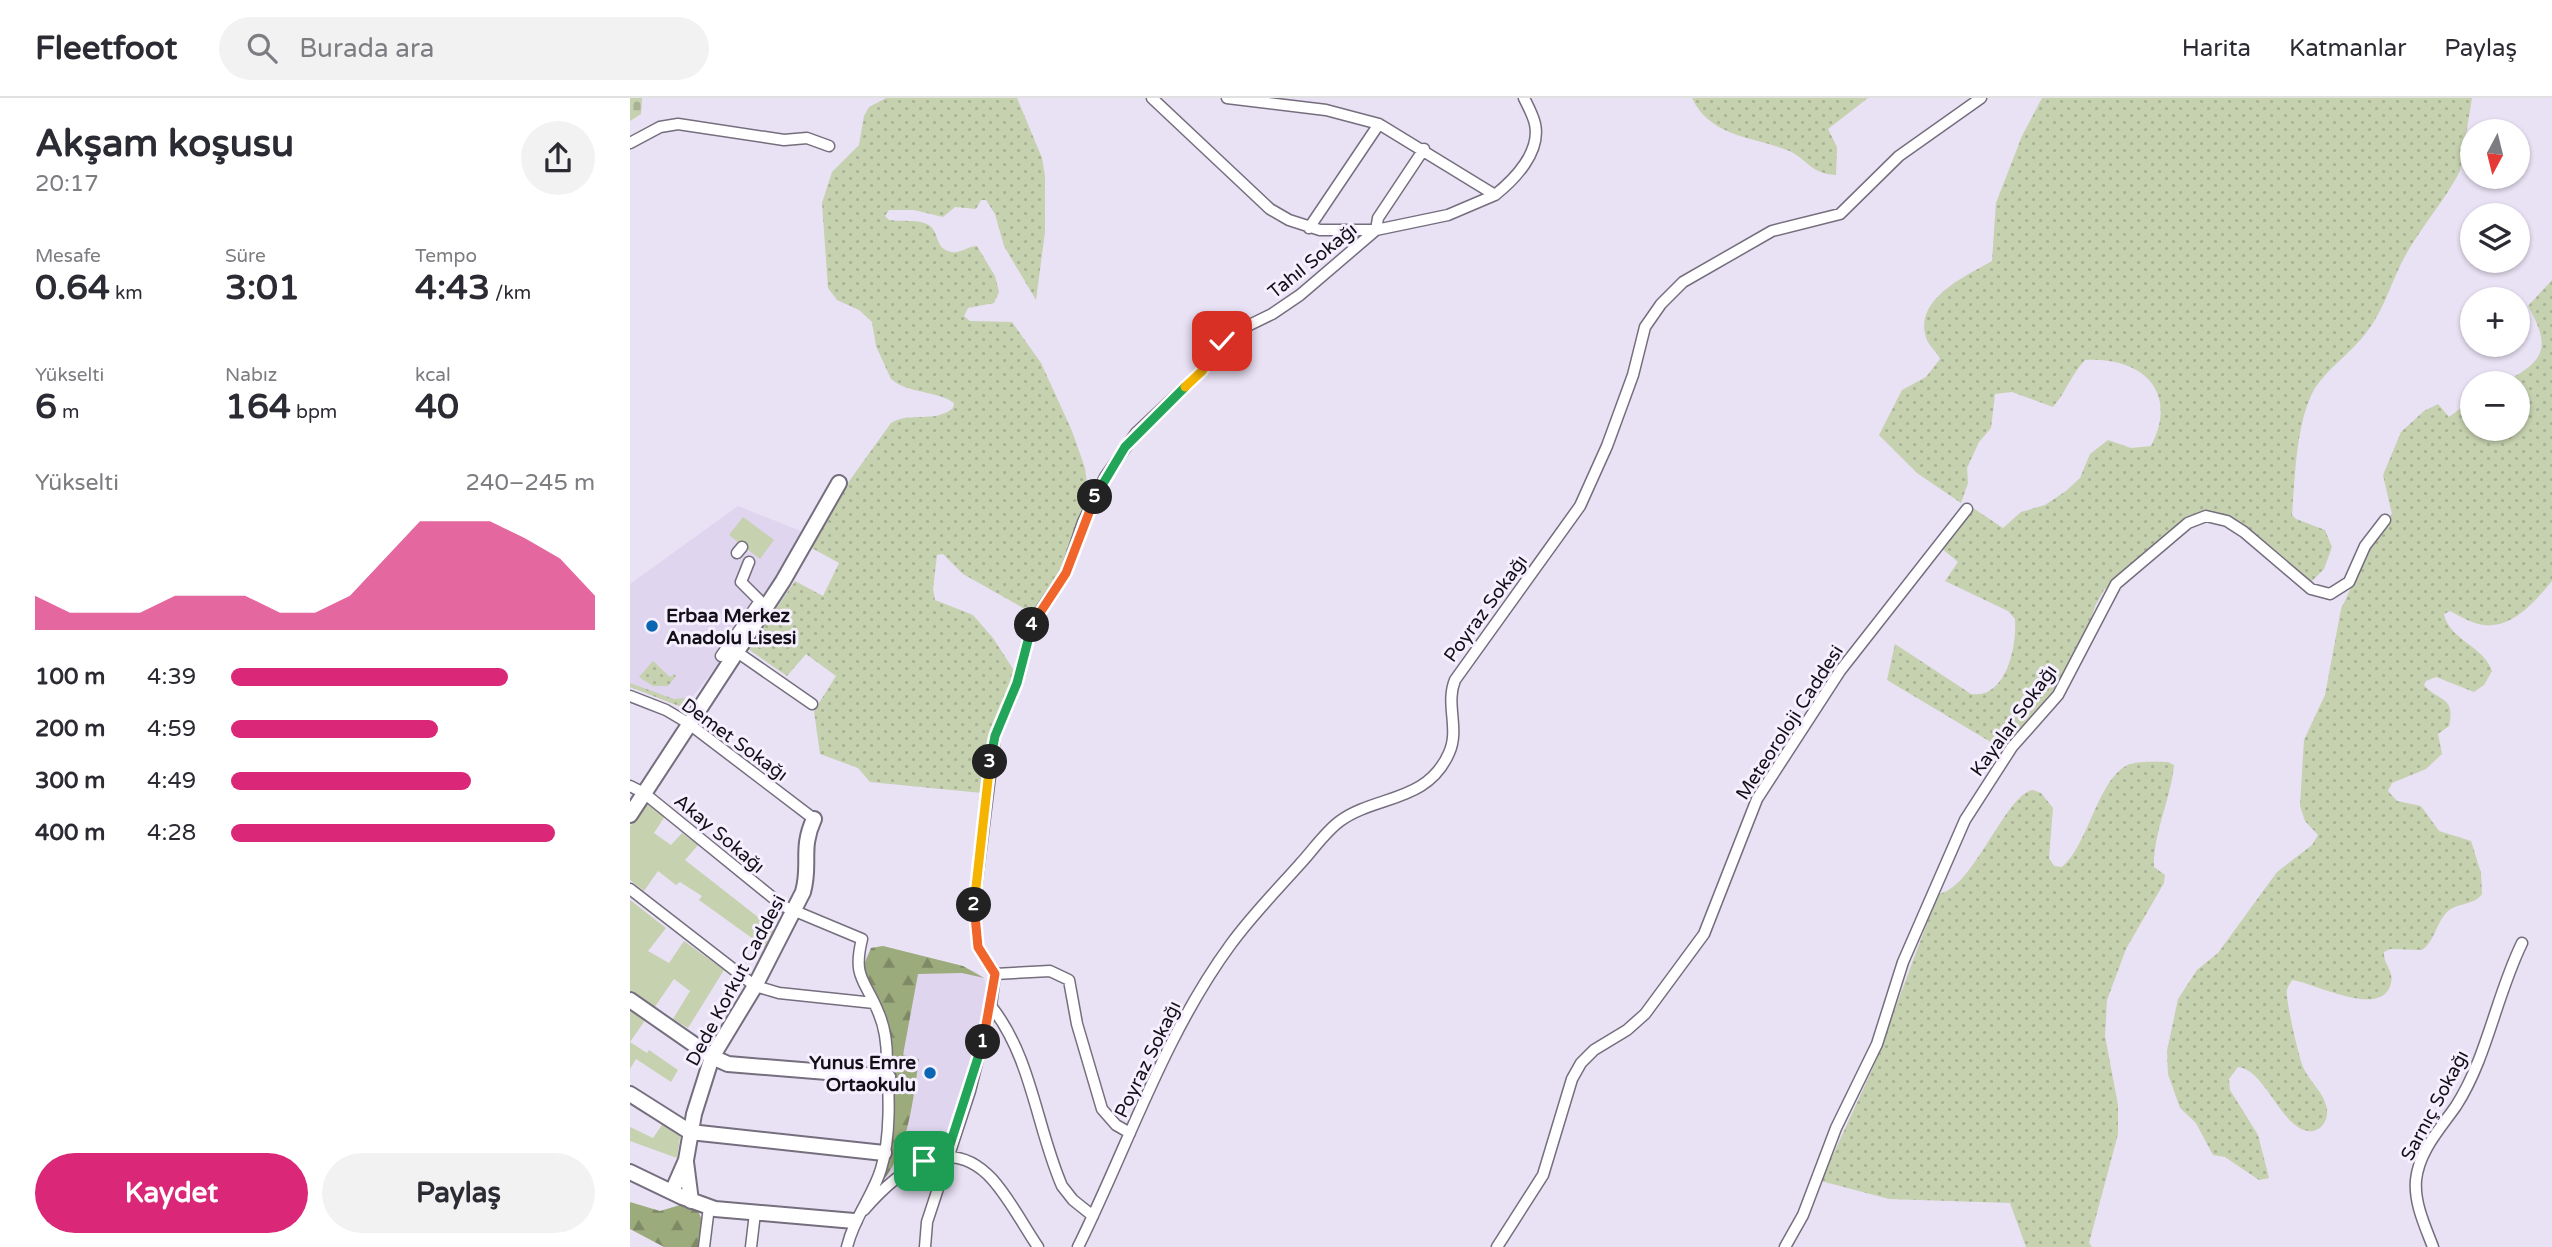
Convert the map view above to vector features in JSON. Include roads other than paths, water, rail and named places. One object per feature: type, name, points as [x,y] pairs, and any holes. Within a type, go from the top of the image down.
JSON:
[{"type":"street","points":[[1152,98],[1270,209],[1309,228],[1334,232],[1376,230],[1385,206],[1424,149]]},
{"type":"street","points":[[1227,98],[1326,110],[1378,124],[1424,149],[1495,195],[1521,170],[1534,145],[1535,122],[1524,98]]},
{"type":"street","name":"Poyraz Sokağı","points":[[1078,1247],[1198,993],[1248,922],[1339,821],[1407,794],[1431,778],[1441,766],[1452,741],[1450,697],[1455,680],[1580,506],[1607,446],[1633,375],[1645,327],[1655,311],[1684,282],[1758,239],[1784,226],[1822,221],[1840,214],[1899,156],[1981,98]]},
{"type":"street","points":[[630,143],[660,127],[678,124],[784,140],[807,138],[829,146]]},
{"type":"street","points":[[1309,228],[1378,124]]},
{"type":"street","name":"Tahıl Sokağı","points":[[995,974],[978,947],[974,905],[995,736],[1017,683],[1032,623],[1066,573],[1083,522],[1105,477],[1136,433],[1202,371],[1229,335],[1272,314],[1300,295],[1376,230],[1448,215],[1495,195]]},
{"type":"street","points":[[630,815],[783,581],[839,483]]},
{"type":"street","name":"Meteoroloji Caddesi","points":[[1497,1247],[1543,1175],[1572,1079],[1581,1063],[1594,1050],[1635,1024],[1695,948],[1704,934],[1749,814],[1767,782],[1840,671],[1967,509]]},
{"type":"street","name":"Kayalar Sokağı","points":[[1785,1247],[1803,1214],[1836,1128],[1877,1044],[1903,962],[1965,820],[2012,747],[2058,695],[2116,584],[2180,529],[2206,516],[2227,522],[2244,532],[2311,589],[2330,594],[2349,582],[2365,546],[2385,520]]},
{"type":"street","points":[[721,656],[760,601],[741,582],[749,562]]},
{"type":"street","points":[[737,652],[812,704]]},
{"type":"street","name":"Demet Sokağı","points":[[630,696],[666,710],[688,723],[814,819]]},
{"type":"street","name":"Akay Sokağı","points":[[630,786],[644,793],[753,883],[793,912],[862,939],[857,964],[858,975],[874,1003],[883,1028],[888,1077],[884,1153],[878,1178],[854,1221]]},
{"type":"street","name":"Dede Korkut Caddesi","points":[[691,1201],[686,1160],[690,1132],[712,1057],[755,986],[793,912],[807,878],[805,844],[814,819]]},
{"type":"street","points":[[630,889],[755,986],[779,992],[874,1003]]},
{"type":"street","name":"Sarnıç Sokağı","points":[[2433,1247],[2418,1203],[2416,1190],[2419,1166],[2430,1143],[2466,1090],[2482,1051],[2501,988],[2522,943]]},
{"type":"street","points":[[925,1247],[927,1222],[973,1081],[991,1006],[995,974],[1050,971],[1069,980],[1077,1024],[1102,1108],[1115,1125],[1130,1133]]},
{"type":"street","points":[[630,1000],[712,1057],[734,1066],[888,1077]]},
{"type":"street","points":[[991,1006],[1004,1023],[1020,1054],[1062,1186],[1073,1200],[1093,1216]]},
{"type":"street","points":[[630,1094],[690,1132],[884,1153]]},
{"type":"street","points":[[847,1247],[854,1221],[885,1186],[908,1167],[936,1157],[946,1157],[976,1166],[991,1178],[1038,1247]]},
{"type":"street","name":"Dede Korkut Caddesi","points":[[672,1192],[686,1160]]},
{"type":"street","points":[[630,1172],[709,1207],[854,1221]]},
{"type":"street","points":[[704,1247],[709,1207]]},
{"type":"street","points":[[751,1247],[755,1213]]},
{"type":"place","name":"Erbaa Merkez Anadolu Lisesi","points":[[652,626]]},
{"type":"place","name":"Yunus Emre Ortaokulu","points":[[930,1073]]}]
